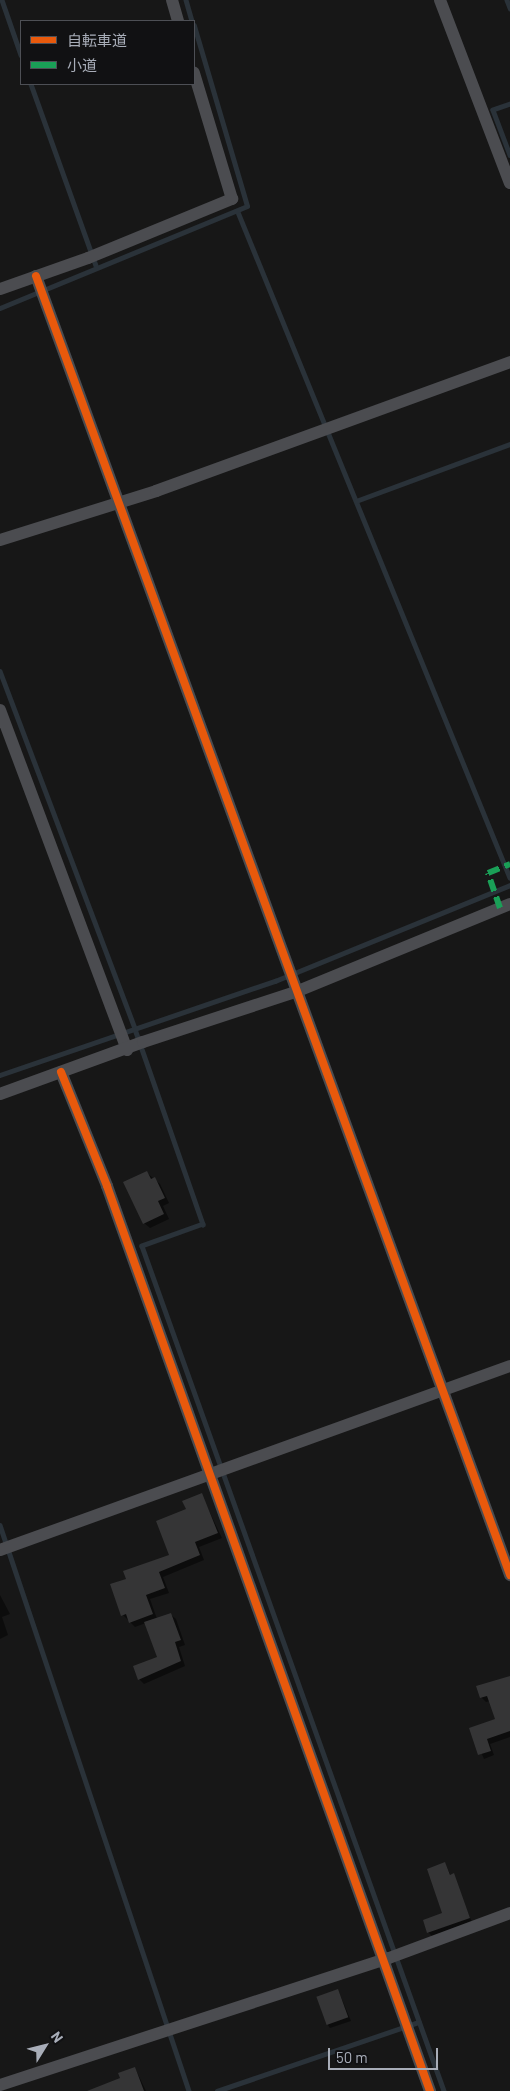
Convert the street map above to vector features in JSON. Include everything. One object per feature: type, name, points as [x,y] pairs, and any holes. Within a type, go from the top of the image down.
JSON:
[{"type":"street","points":[[172,0],[178,20]]},
{"type":"street","points":[[440,0],[510,183]]},
{"type":"street","points":[[0,288],[40,286],[92,256],[232,200],[195,76]]},
{"type":"street","points":[[40,286],[510,1575]]},
{"type":"street","points":[[0,540],[120,502],[510,362]]},
{"type":"street","points":[[0,710],[129,1041]]},
{"type":"street","points":[[0,1094],[61,1072],[129,1041],[298,991],[510,904]]},
{"type":"street","points":[[61,1072],[106,1186],[212,1474],[385,1959],[430,2091]]},
{"type":"street","points":[[5,1548],[510,1366]]},
{"type":"street","points":[[0,2084],[401,1954],[510,1913]]},
{"type":"building","points":[[147,1171],[151,1179],[155,1177],[165,1198],[158,1201],[164,1214],[143,1224],[123,1182]]},
{"type":"building","points":[[202,1493],[218,1533],[195,1542],[200,1555],[159,1572],[165,1588],[146,1595],[153,1614],[129,1623],[126,1614],[121,1616],[110,1584],[126,1579],[123,1571],[169,1555],[156,1521],[186,1509],[182,1501]]},
{"type":"building","points":[[171,1613],[181,1640],[175,1642],[181,1661],[138,1680],[133,1666],[157,1657],[144,1622]]},
{"type":"building","points":[[510,1676],[510,1731],[487,1739],[491,1751],[478,1755],[469,1728],[495,1719],[487,1696],[480,1698],[476,1686]]},
{"type":"building","points":[[445,1862],[450,1875],[454,1873],[470,1918],[427,1933],[423,1920],[442,1913],[427,1869]]},
{"type":"building","points":[[338,1989],[348,2017],[327,2025],[316,1997]]},
{"type":"building","points":[[135,2067],[144,2091],[87,2091],[120,2078],[118,2073]]},
{"type":"waterway","points":[[2,0],[20,52]]},
{"type":"waterway","points":[[186,0],[192,20]]},
{"type":"waterway","points":[[507,0],[510,8]]},
{"type":"waterway","points":[[0,308],[247,206],[195,29]]},
{"type":"waterway","points":[[31,85],[97,268]]},
{"type":"waterway","points":[[510,104],[493,110],[510,155]]},
{"type":"waterway","points":[[238,212],[510,878]]},
{"type":"waterway","points":[[356,501],[510,444]]},
{"type":"waterway","points":[[0,671],[135,1029],[203,1224],[142,1246],[444,2091]]},
{"type":"waterway","points":[[0,1075],[275,981],[510,885]]},
{"type":"waterway","points":[[0,1525],[189,2091]]},
{"type":"waterway","points":[[217,2091],[419,2022]]},
{"type":"marked path","points":[[500,908],[488,873],[510,864]]},
{"type":"cycle path","points":[[36,276],[510,1575]]},
{"type":"cycle path","points":[[61,1072],[107,1186],[430,2091]]}]
